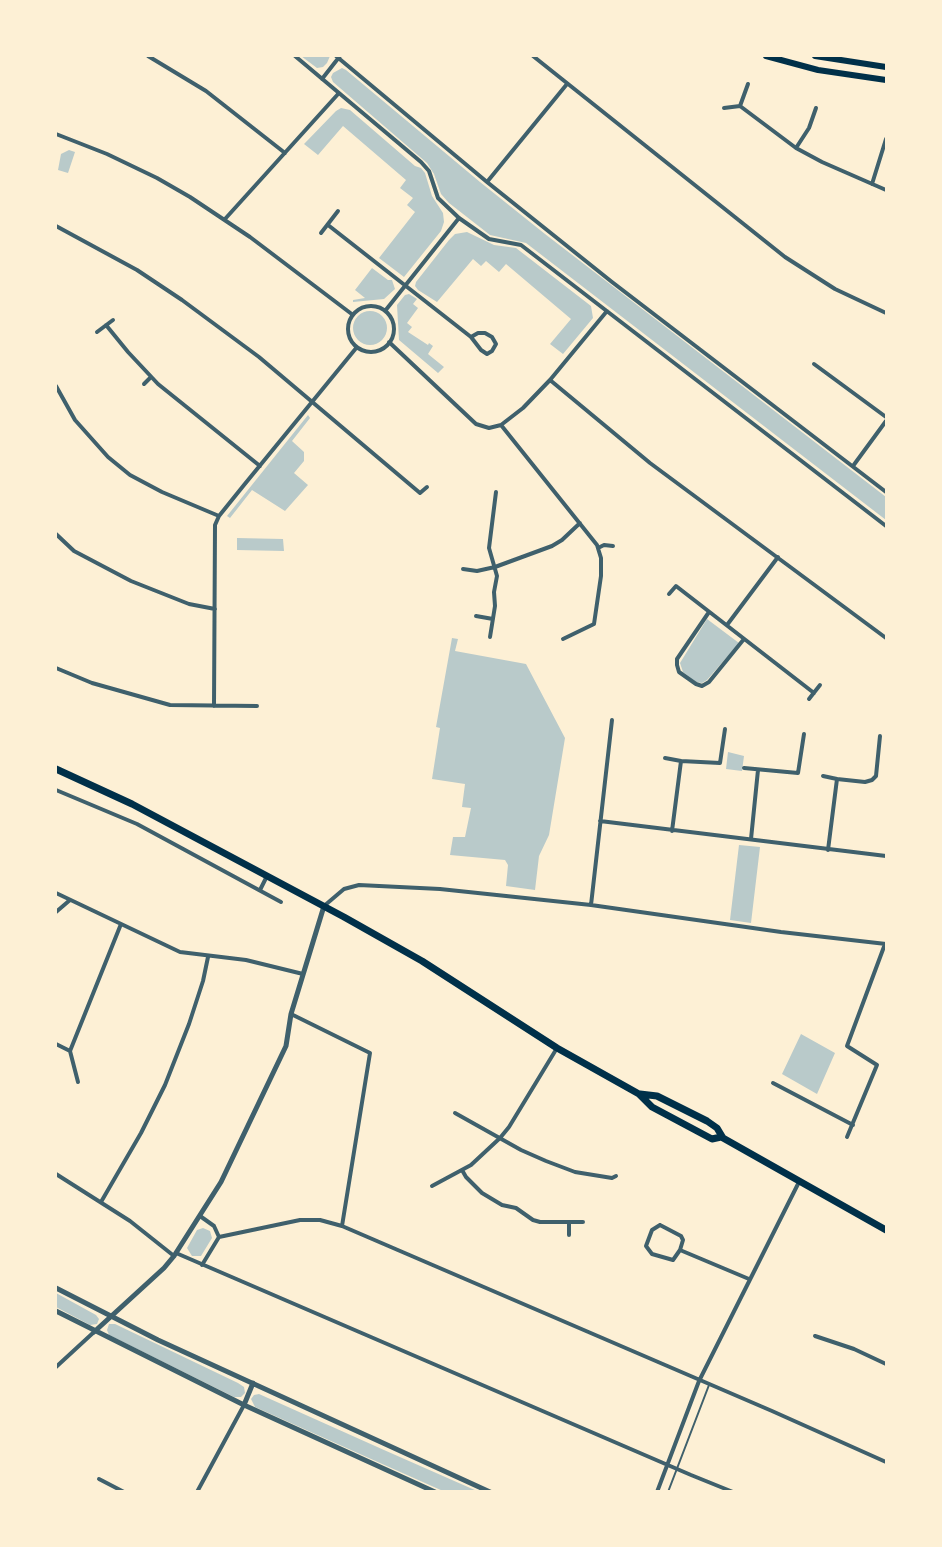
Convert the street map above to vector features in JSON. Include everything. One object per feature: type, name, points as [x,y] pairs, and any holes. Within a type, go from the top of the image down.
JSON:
[{"type":"highway","points":[[56,769],[132,804],[324,906],[422,961],[557,1048],[639,1094],[652,1107],[712,1139],[721,1137]]},
{"type":"highway","points":[[639,1094],[657,1096],[707,1121],[717,1128],[721,1137],[886,1230]]},
{"type":"main road","points":[[766,56],[818,70],[886,80]]},
{"type":"main road","points":[[815,56],[886,67]]},
{"type":"street","points":[[148,56],[206,91],[285,153]]},
{"type":"street","points":[[295,56],[421,162],[429,171],[438,198],[459,218],[489,239],[521,245],[886,526]]},
{"type":"street","points":[[322,79],[338,56],[487,182],[642,305],[886,492]]},
{"type":"street","points":[[533,56],[785,257],[835,289],[886,313]]},
{"type":"street","points":[[487,182],[567,84]]},
{"type":"street","points":[[740,106],[748,84]]},
{"type":"street","points":[[225,219],[339,93]]},
{"type":"street","points":[[724,108],[740,106],[796,148],[886,190]]},
{"type":"street","points":[[796,148],[816,108]]},
{"type":"street","points":[[804,121],[810,124]]},
{"type":"street","points":[[56,135],[107,154],[157,178],[225,219],[353,315]]},
{"type":"street","points":[[872,184],[886,139]]},
{"type":"street","points":[[321,233],[338,212]]},
{"type":"street","points":[[385,311],[459,218]]},
{"type":"street","points":[[328,225],[471,337],[481,350],[487,354],[496,344],[492,337],[485,333],[478,333],[471,337]]},
{"type":"street","points":[[56,226],[137,270],[182,300],[312,401],[420,493],[427,487]]},
{"type":"street","points":[[372,306],[385,311],[393,323],[389,342],[378,351],[363,350],[357,347],[349,335],[348,328],[353,315],[358,310],[372,306]]},
{"type":"street","points":[[389,342],[476,424],[489,428],[501,425],[523,408],[550,380],[607,311]]},
{"type":"street","points":[[97,332],[113,320]]},
{"type":"street","points":[[106,325],[151,377],[260,466]]},
{"type":"street","points":[[214,706],[215,525],[219,516],[357,347]]},
{"type":"street","points":[[814,364],[886,419],[853,466]]},
{"type":"street","points":[[144,384],[151,377]]},
{"type":"street","points":[[550,380],[650,463],[886,638]]},
{"type":"street","points":[[56,386],[75,420],[108,457],[126,472],[162,492],[219,516]]},
{"type":"street","points":[[501,425],[580,523],[598,548],[601,558],[601,576],[594,624],[563,639]]},
{"type":"street","points":[[489,637],[495,606],[495,567],[489,548],[496,492]]},
{"type":"street","points":[[463,569],[477,571],[495,567],[552,546],[580,523]]},
{"type":"street","points":[[56,534],[74,551],[131,581],[189,604],[215,609]]},
{"type":"street","points":[[598,548],[603,545],[613,546]]},
{"type":"street","points":[[727,625],[778,557]]},
{"type":"street","points":[[669,594],[680,581]]},
{"type":"street","points":[[676,586],[814,693]]},
{"type":"street","points":[[709,612],[677,659],[680,672],[687,678],[702,686],[709,682],[744,639]]},
{"type":"street","points":[[476,616],[493,619]]},
{"type":"street","points":[[56,668],[92,683],[171,705],[257,706]]},
{"type":"street","points":[[809,699],[820,685]]},
{"type":"street","points":[[591,905],[612,720]]},
{"type":"street","points":[[665,758],[720,764],[725,729]]},
{"type":"street","points":[[744,768],[798,773],[804,734]]},
{"type":"street","points":[[823,776],[865,782],[872,780],[876,776],[880,736]]},
{"type":"street","points":[[672,831],[681,761]]},
{"type":"street","points":[[751,839],[758,771]]},
{"type":"street","points":[[828,850],[837,779]]},
{"type":"street","points":[[56,790],[137,824],[281,902]]},
{"type":"street","points":[[600,821],[886,856]]},
{"type":"street","points":[[260,890],[267,876]]},
{"type":"street","points":[[56,1367],[164,1268],[175,1255],[221,1182],[286,1046],[291,1014],[324,906],[344,889],[358,885],[440,889],[591,905],[781,932],[886,944],[847,1046],[876,1065],[853,1125],[846,1137]]},
{"type":"street","points":[[56,893],[180,952],[246,960],[304,974]]},
{"type":"street","points":[[56,912],[70,900]]},
{"type":"street","points":[[78,1082],[70,1051],[121,924]]},
{"type":"street","points":[[101,1202],[141,1133],[165,1084],[189,1024],[205,975],[208,957]]},
{"type":"street","points":[[291,1014],[370,1053],[342,1226]]},
{"type":"street","points":[[56,1044],[70,1051]]},
{"type":"street","points":[[432,1186],[471,1165],[500,1138],[557,1048]]},
{"type":"street","points":[[773,1083],[853,1125]]},
{"type":"street","points":[[455,1113],[521,1150],[575,1172],[612,1178],[616,1176]]},
{"type":"street","points":[[462,1170],[482,1193],[502,1205],[516,1208],[533,1221],[583,1222]]},
{"type":"street","points":[[56,1174],[101,1202],[175,1255],[733,1491]]},
{"type":"street","points":[[657,1491],[699,1381],[799,1181]]},
{"type":"street","points":[[200,1216],[214,1226],[219,1237]]},
{"type":"street","points":[[202,1265],[219,1237],[300,1220],[320,1220],[342,1226],[886,1462]]},
{"type":"street","points":[[569,1235],[570,1223]]},
{"type":"street","points":[[660,1225],[678,1233],[683,1240],[680,1250],[673,1260],[652,1254],[646,1246],[652,1230],[660,1225]]},
{"type":"street","points":[[680,1250],[748,1279]]},
{"type":"street","points":[[56,1288],[110,1317],[490,1491]]},
{"type":"street","points":[[56,1311],[244,1405],[435,1491]]},
{"type":"street","points":[[815,1336],[854,1349],[886,1364]]},
{"type":"street","points":[[197,1491],[244,1405],[253,1383]]},
{"type":"street","points":[[99,1479],[124,1491]]},
{"type":"lane","points":[[668,1491],[709,1385]]},
{"type":"shaded area","points":[[301,56],[330,56],[323,67],[317,68]]},
{"type":"shaded area","points":[[342,68],[545,234],[886,497],[886,520],[526,243],[490,235],[449,203],[441,194],[434,174],[427,163],[333,82],[331,77],[333,73]]},
{"type":"shaded area","points":[[341,108],[350,110],[415,166],[421,168],[425,173],[432,196],[443,213],[444,222],[441,231],[404,277],[379,258],[415,212],[407,205],[413,198],[400,188],[406,180],[343,126],[318,155],[304,144]]},
{"type":"shaded area","points":[[69,150],[75,152],[68,173],[58,170],[61,154]]},
{"type":"shaded area","points":[[467,232],[494,245],[516,248],[591,306],[593,318],[563,354],[550,344],[571,319],[506,264],[499,272],[486,261],[481,266],[473,259],[437,302],[418,290],[415,286],[416,282],[449,240],[455,234]]},
{"type":"shaded area","points":[[372,268],[388,280],[392,280],[395,289],[384,299],[353,302],[353,300],[365,298],[355,290]]},
{"type":"shaded area","points":[[409,294],[417,299],[413,304],[418,308],[407,323],[412,327],[408,332],[433,346],[428,354],[444,367],[438,373],[399,340],[397,305],[405,295]]},
{"type":"shaded area","points":[[370,311],[382,316],[387,328],[382,340],[370,345],[358,340],[353,328],[358,316]]},
{"type":"shaded area","points":[[308,415],[310,418],[292,441],[304,452],[304,461],[294,473],[308,485],[285,511],[252,490],[230,518],[227,516]]},
{"type":"shaded area","points":[[237,538],[283,539],[284,551],[237,550]]},
{"type":"shaded area","points":[[707,619],[739,643],[702,683],[696,682],[683,672],[680,663]]},
{"type":"shaded area","points":[[452,638],[458,639],[455,651],[526,664],[565,738],[549,835],[539,856],[535,890],[506,886],[508,865],[505,860],[450,855],[453,837],[465,837],[471,808],[462,807],[465,784],[432,779],[440,728],[436,727]]},
{"type":"shaded area","points":[[728,752],[744,756],[742,771],[726,769]]},
{"type":"shaded area","points":[[739,845],[760,847],[751,923],[730,920]]},
{"type":"shaded area","points":[[801,1034],[835,1053],[817,1094],[782,1074]]},
{"type":"shaded area","points":[[203,1228],[210,1231],[212,1238],[201,1256],[192,1256],[187,1248],[197,1230]]},
{"type":"shaded area","points":[[56,1293],[96,1315],[99,1319],[97,1324],[90,1325],[56,1307]]},
{"type":"shaded area","points":[[109,1324],[115,1324],[238,1383],[244,1387],[245,1393],[241,1397],[234,1397],[109,1335],[107,1330]]},
{"type":"shaded area","points":[[259,1394],[477,1491],[443,1491],[380,1463],[255,1407],[251,1399],[254,1395]]}]
